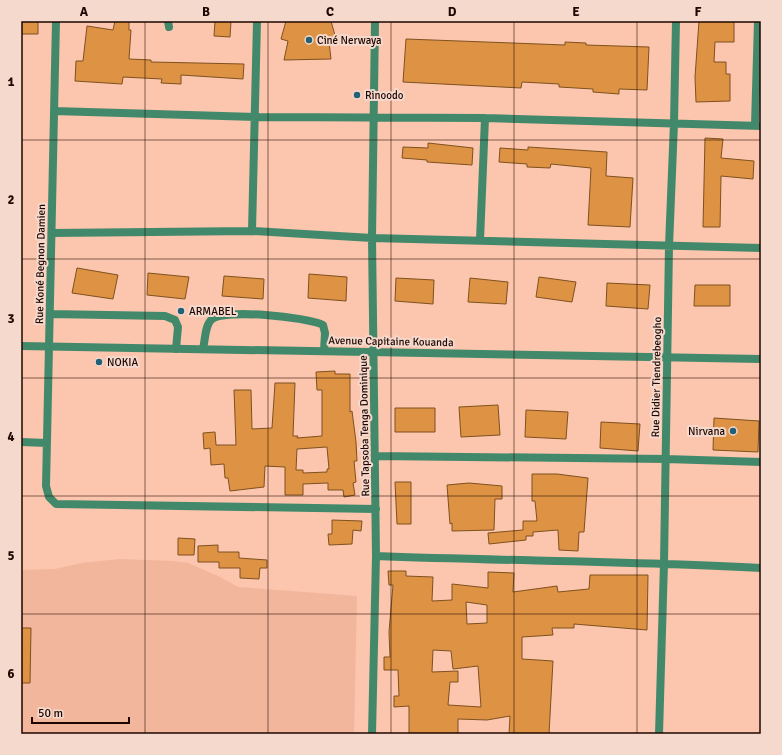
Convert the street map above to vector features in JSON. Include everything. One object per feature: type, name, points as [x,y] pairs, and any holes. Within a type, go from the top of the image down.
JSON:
[{"type":"street","name":"Rue Koné Begnon Damien","points":[[56,21],[46,486],[49,497],[56,504],[376,509]]},
{"type":"street","points":[[252,231],[256,117],[257,21]]},
{"type":"street","name":"Rue Tapsoba Tenga Dominique","points":[[372,734],[376,556],[376,456],[372,238],[372,118],[376,21]]},
{"type":"street","name":"Rue Didier Tiendrebeogho","points":[[659,734],[664,562],[669,246],[676,21]]},
{"type":"street","points":[[54,111],[256,117],[485,118],[758,126],[758,21]]},
{"type":"street","points":[[480,240],[485,118]]},
{"type":"street","points":[[52,233],[252,231],[372,238],[761,248]]},
{"type":"street","points":[[50,314],[165,316],[174,320],[178,327],[176,349]]},
{"type":"street","points":[[203,349],[208,326],[211,320],[222,314],[291,317],[315,321],[323,325],[325,333],[324,351]]},
{"type":"street","name":"Avenue Capitaine Kouanda","points":[[21,346],[761,359]]},
{"type":"street","points":[[21,442],[47,443]]},
{"type":"street","points":[[376,456],[666,459],[761,462]]},
{"type":"street","points":[[376,556],[539,562],[664,562],[761,568]]},
{"type":"shaded area","points":[[120,559],[188,563],[220,577],[238,587],[357,596],[354,734],[21,734],[21,570],[55,569],[82,563]]},
{"type":"building","points":[[21,21],[38,21],[38,34],[21,34]]},
{"type":"building","points":[[115,21],[129,21],[129,30],[131,30],[129,59],[151,60],[151,62],[244,64],[243,79],[181,75],[181,84],[161,83],[162,79],[123,77],[122,84],[75,81],[76,61],[83,61],[87,26],[113,30]]},
{"type":"building","points":[[215,21],[231,21],[230,37],[214,36]]},
{"type":"building","name":"Ciné Nerwaya","points":[[286,21],[331,21],[336,39],[329,42],[331,59],[284,60],[288,41],[281,39]]},
{"type":"building","points":[[699,21],[734,21],[734,42],[715,42],[714,62],[726,62],[726,74],[730,74],[730,101],[696,102],[695,77]]},
{"type":"building","points":[[406,39],[565,45],[565,42],[586,43],[586,45],[649,47],[647,90],[619,89],[619,94],[593,92],[593,89],[559,87],[559,84],[522,82],[521,88],[403,82]]},
{"type":"building","points":[[705,138],[723,139],[721,158],[754,161],[753,179],[721,176],[720,227],[703,227]]},
{"type":"building","points":[[428,143],[473,148],[472,165],[427,162],[427,160],[402,158],[403,147],[428,148]]},
{"type":"building","points":[[528,147],[607,152],[606,176],[633,178],[630,227],[588,225],[591,168],[551,164],[550,168],[527,167],[527,164],[499,162],[500,148],[528,150]]},
{"type":"building","points":[[77,268],[118,275],[113,299],[72,293]]},
{"type":"building","points":[[148,273],[189,277],[185,299],[147,295]]},
{"type":"building","points":[[309,274],[347,277],[346,301],[308,298]]},
{"type":"building","points":[[224,276],[264,279],[263,299],[222,296]]},
{"type":"building","points":[[539,277],[576,282],[572,302],[536,297]]},
{"type":"building","points":[[396,278],[434,280],[433,304],[395,301]]},
{"type":"building","points":[[470,278],[508,282],[506,304],[468,302]]},
{"type":"building","points":[[607,283],[650,285],[648,309],[606,306]]},
{"type":"building","points":[[695,285],[730,285],[730,306],[694,306]]},
{"type":"building","points":[[335,371],[335,374],[350,374],[350,412],[352,411],[357,461],[354,461],[356,482],[353,483],[355,495],[344,497],[343,490],[328,490],[328,483],[303,484],[303,495],[285,495],[285,467],[265,466],[264,487],[230,491],[228,478],[225,478],[224,464],[211,465],[210,448],[204,449],[203,433],[215,432],[216,445],[236,445],[234,390],[251,390],[252,429],[272,428],[275,383],[295,383],[293,436],[298,436],[297,438],[322,436],[322,390],[317,390],[316,372]],"holes":[[[327,447],[329,469],[327,469],[327,472],[303,473],[303,470],[296,470],[297,449]]]},
{"type":"building","points":[[498,405],[500,435],[461,437],[459,407]]},
{"type":"building","points":[[395,408],[435,408],[435,432],[395,432]]},
{"type":"building","points":[[526,410],[568,412],[566,439],[525,437]]},
{"type":"building","points":[[714,418],[759,421],[758,452],[713,450]]},
{"type":"building","points":[[601,422],[640,424],[638,451],[600,448]]},
{"type":"building","points":[[532,474],[557,474],[588,478],[584,532],[579,532],[578,551],[559,550],[558,530],[533,532],[533,536],[526,536],[526,540],[489,544],[488,533],[523,530],[523,521],[537,521],[535,501],[532,501]]},
{"type":"building","points":[[395,482],[411,482],[411,524],[397,524]]},
{"type":"building","points":[[469,483],[502,486],[502,499],[495,499],[494,530],[452,531],[452,523],[450,524],[447,485]]},
{"type":"building","points":[[332,520],[362,521],[361,531],[353,530],[352,544],[329,545],[328,534],[332,534]]},
{"type":"building","points":[[178,538],[195,539],[194,555],[178,555]]},
{"type":"building","points":[[218,545],[218,552],[239,552],[239,558],[267,560],[267,568],[260,568],[259,579],[240,578],[240,568],[219,568],[219,562],[198,562],[198,546]]},
{"type":"building","points":[[388,571],[406,571],[406,576],[433,577],[432,601],[452,600],[452,584],[488,588],[488,572],[514,573],[513,592],[557,586],[558,592],[589,589],[590,575],[648,575],[647,630],[574,624],[574,628],[552,628],[553,635],[522,637],[522,659],[553,661],[549,734],[509,734],[510,716],[487,720],[458,719],[458,734],[409,734],[409,706],[394,707],[394,696],[399,696],[398,670],[384,670],[384,657],[390,657],[389,632],[393,585],[389,585]],"holes":[[[466,602],[487,605],[487,623],[467,624]],[[433,650],[451,651],[453,669],[478,666],[481,707],[448,705],[450,682],[458,682],[458,671],[432,672]]]},
{"type":"building","points":[[21,628],[31,628],[30,683],[21,683]]},
{"type":"place","name":"Ciné Nerwaya","points":[[309,40]]},
{"type":"place","name":"Rinoodo","points":[[357,95]]},
{"type":"place","name":"ARMABEL","points":[[181,311]]},
{"type":"place","name":"NOKIA","points":[[99,362]]},
{"type":"place","name":"Nirvana","points":[[733,431]]}]
